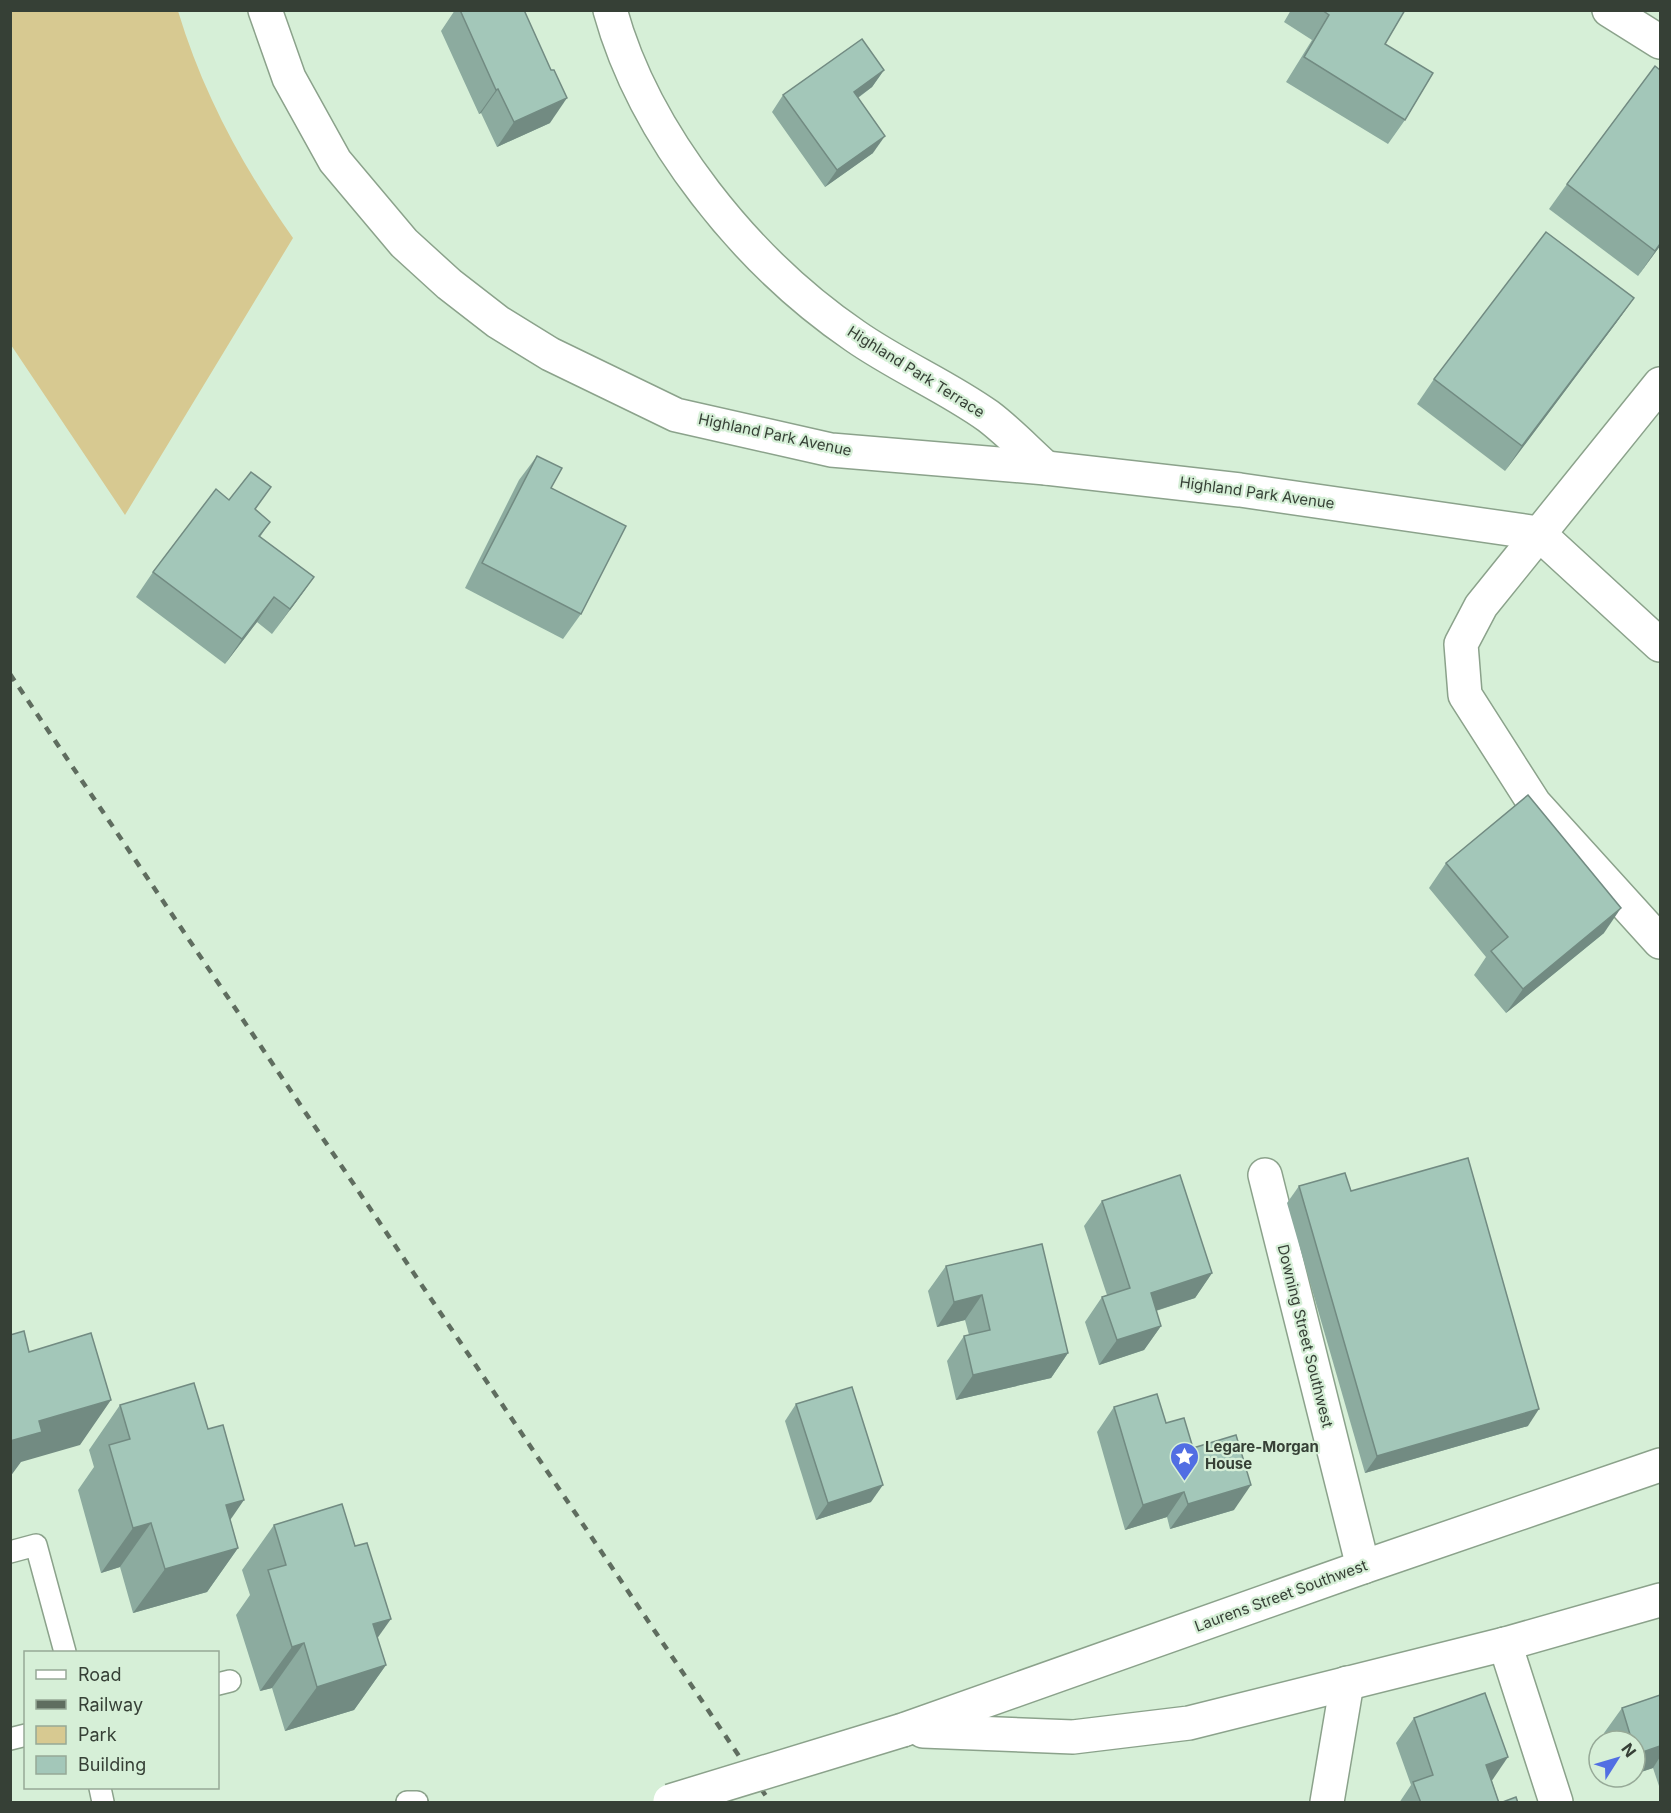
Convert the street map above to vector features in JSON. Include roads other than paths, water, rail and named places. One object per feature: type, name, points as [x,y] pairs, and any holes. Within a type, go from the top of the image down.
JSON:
[{"type":"street","name":"Highland Park Avenue","points":[[265,10],[290,78],[335,161],[404,243],[449,284],[498,322],[550,354],[676,415],[831,450],[1046,468],[1240,490],[1538,533]]},
{"type":"street","name":"Highland Park Terrace","points":[[610,10],[633,73],[659,124],[690,171],[763,259],[807,299],[853,335],[988,416],[1046,468]]},
{"type":"street","points":[[1609,10],[1660,42]]},
{"type":"street","points":[[1660,384],[1481,606],[1461,644],[1465,695],[1534,803],[1660,942]]},
{"type":"street","points":[[1538,533],[1660,645]]},
{"type":"street","name":"Downing Street Southwest","points":[[1264,1175],[1363,1567]]},
{"type":"street","name":"Laurens Street Southwest","points":[[668,1802],[903,1730],[1363,1567],[1660,1465]]},
{"type":"street","name":"Laurens Street Southwest","points":[[903,1730],[1073,1737],[1189,1723],[1505,1644],[1660,1600]]},
{"type":"street","points":[[1505,1644],[1556,1803]]},
{"type":"street","points":[[1328,1803],[1347,1683]]},
{"type":"lane","points":[[10,1552],[36,1545],[64,1651]]},
{"type":"lane","points":[[407,1803],[417,1803]]},
{"type":"railway","points":[[10,674],[770,1802]]},
{"type":"place","name":"Legare-Morgan House","points":[[1184,1482]]}]
